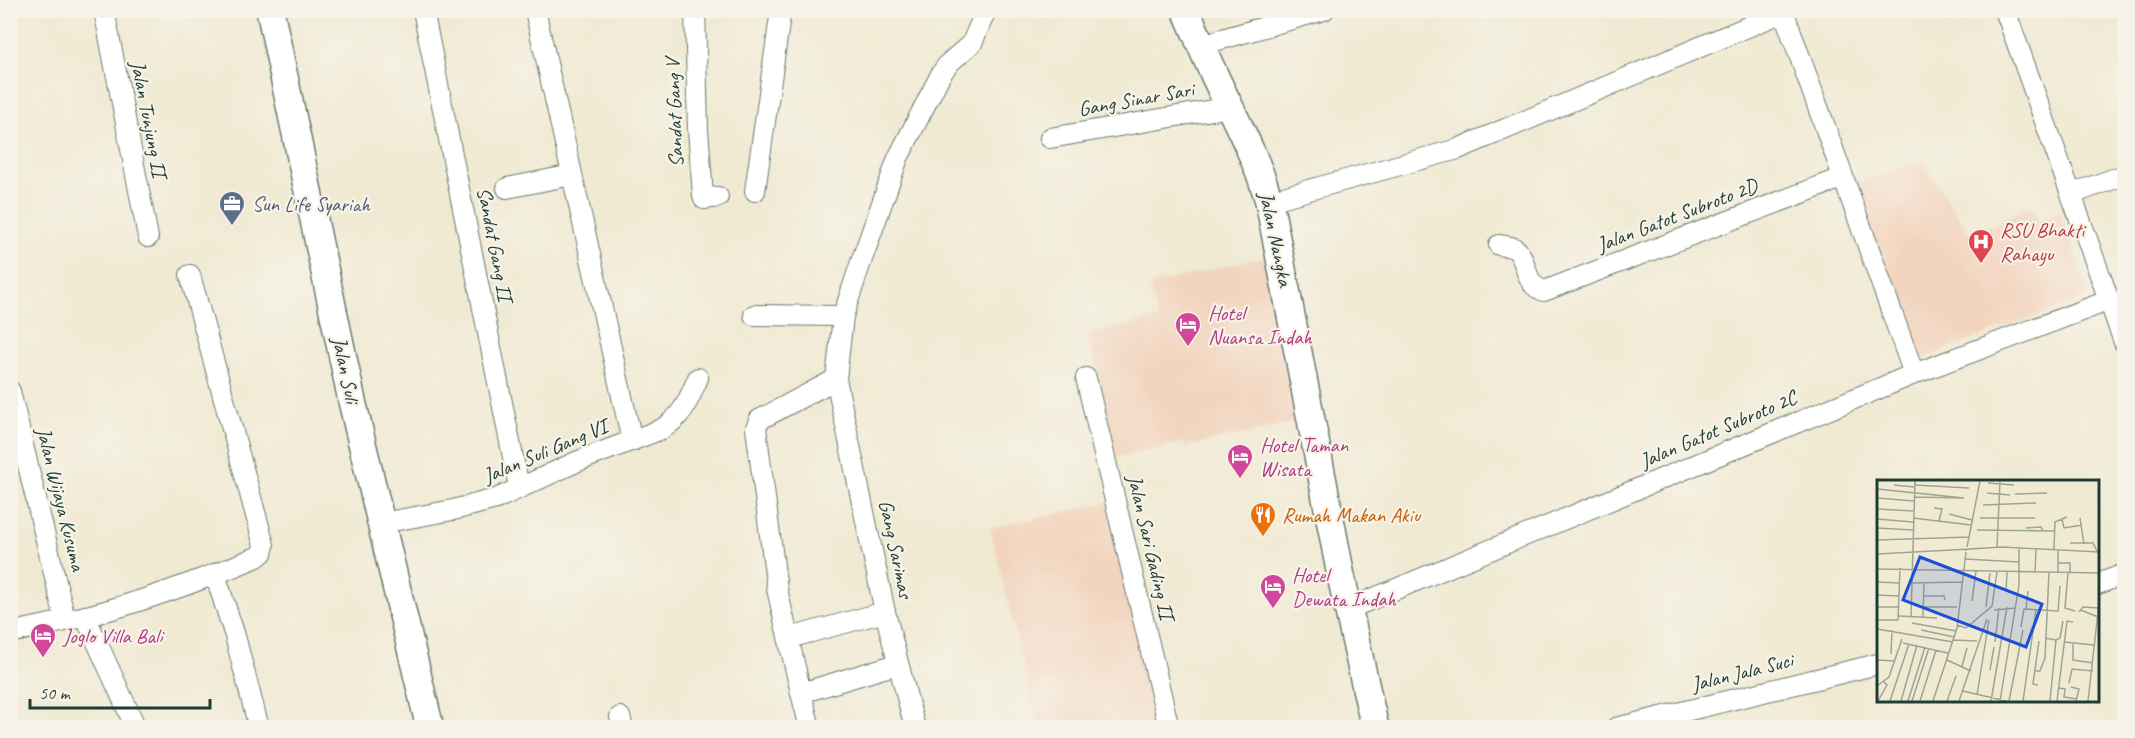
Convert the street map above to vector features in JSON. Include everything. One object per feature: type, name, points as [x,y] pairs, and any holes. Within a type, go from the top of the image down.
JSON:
[{"type":"main road","name":"Jalan Suli","points":[[270,10],[352,401],[430,728]]},
{"type":"main road","name":"Jalan Nangka","points":[[1186,10],[1262,178],[1269,201],[1348,609],[1375,728]]},
{"type":"street","name":"Jalan Tunjung II","points":[[104,10],[148,237]]},
{"type":"street","name":"Sandat Gang II","points":[[423,10],[519,487]]},
{"type":"street","points":[[535,10],[632,441]]},
{"type":"street","name":"Sandat Gang V","points":[[696,10],[698,129],[703,196],[704,199],[718,197]]},
{"type":"street","points":[[755,190],[781,10]]},
{"type":"street","name":"Gang Sarimas","points":[[915,728],[885,612],[836,379],[843,316],[898,158],[941,74],[949,63],[972,43],[986,10]]},
{"type":"street","points":[[1201,45],[1324,10]]},
{"type":"street","points":[[2005,10],[2124,342]]},
{"type":"street","points":[[1269,201],[1458,149],[1783,11],[1914,374]]},
{"type":"street","name":"Gang Sinar Sari","points":[[1050,138],[1230,107]]},
{"type":"street","points":[[507,188],[572,175]]},
{"type":"street","points":[[2072,194],[2124,175]]},
{"type":"street","name":"Jalan Gatot Subroto 2D","points":[[1499,245],[1514,249],[1519,254],[1531,283],[1539,290],[1549,290],[1842,178]]},
{"type":"street","points":[[10,633],[86,616],[144,599],[215,574],[262,553],[264,544],[190,275]]},
{"type":"street","name":"Jalan Gatot Subroto 2C","points":[[1348,609],[1914,374],[2110,300]]},
{"type":"street","points":[[754,315],[843,316]]},
{"type":"street","name":"Jalan Suli Gang VI","points":[[382,523],[496,499],[576,462],[662,429],[674,422],[686,406],[698,378]]},
{"type":"street","name":"Jalan Sari Gading II","points":[[1086,378],[1168,728]]},
{"type":"street","points":[[810,728],[777,589],[756,428],[759,420],[836,379]]},
{"type":"street","name":"Jalan Wijaya Kusuma","points":[[10,391],[65,619]]},
{"type":"street","points":[[215,574],[235,636],[259,728]]},
{"type":"street","points":[[2099,583],[2124,574]]},
{"type":"street","points":[[789,638],[885,612]]},
{"type":"street","points":[[86,616],[136,728]]},
{"type":"street","points":[[801,693],[897,664]]},
{"type":"street","name":"Jalan Jala Suci","points":[[1616,728],[1877,664]]},
{"type":"shaded area","name":"RSU Bhakti Rahayu","points":[[1923,161],[1970,235],[2030,206],[2040,221],[2059,210],[2090,296],[1924,358],[1916,351],[1852,185]]},
{"type":"shaded area","name":"Hotel Nuansa Indah","points":[[1266,256],[1303,421],[1185,447],[1183,442],[1115,458],[1095,362],[1085,335],[1158,318],[1149,285]]},
{"type":"shaded area","points":[[1108,502],[1161,727],[1038,727],[990,528]]},
{"type":"place","name":"Sun Life Syariah","points":[[232,227]]},
{"type":"place","name":"RSU Bhakti Rahayu","points":[[1981,265]]},
{"type":"place","name":"Hotel Nuansa Indah","points":[[1188,348]]},
{"type":"place","name":"Hotel Taman Wisata","points":[[1240,480]]},
{"type":"place","name":"Rumah Makan Akiu","points":[[1263,538]]},
{"type":"place","name":"Hotel Dewata Indah","points":[[1273,610]]},
{"type":"place","name":"Joglo Villa Bali","points":[[43,659]]}]
